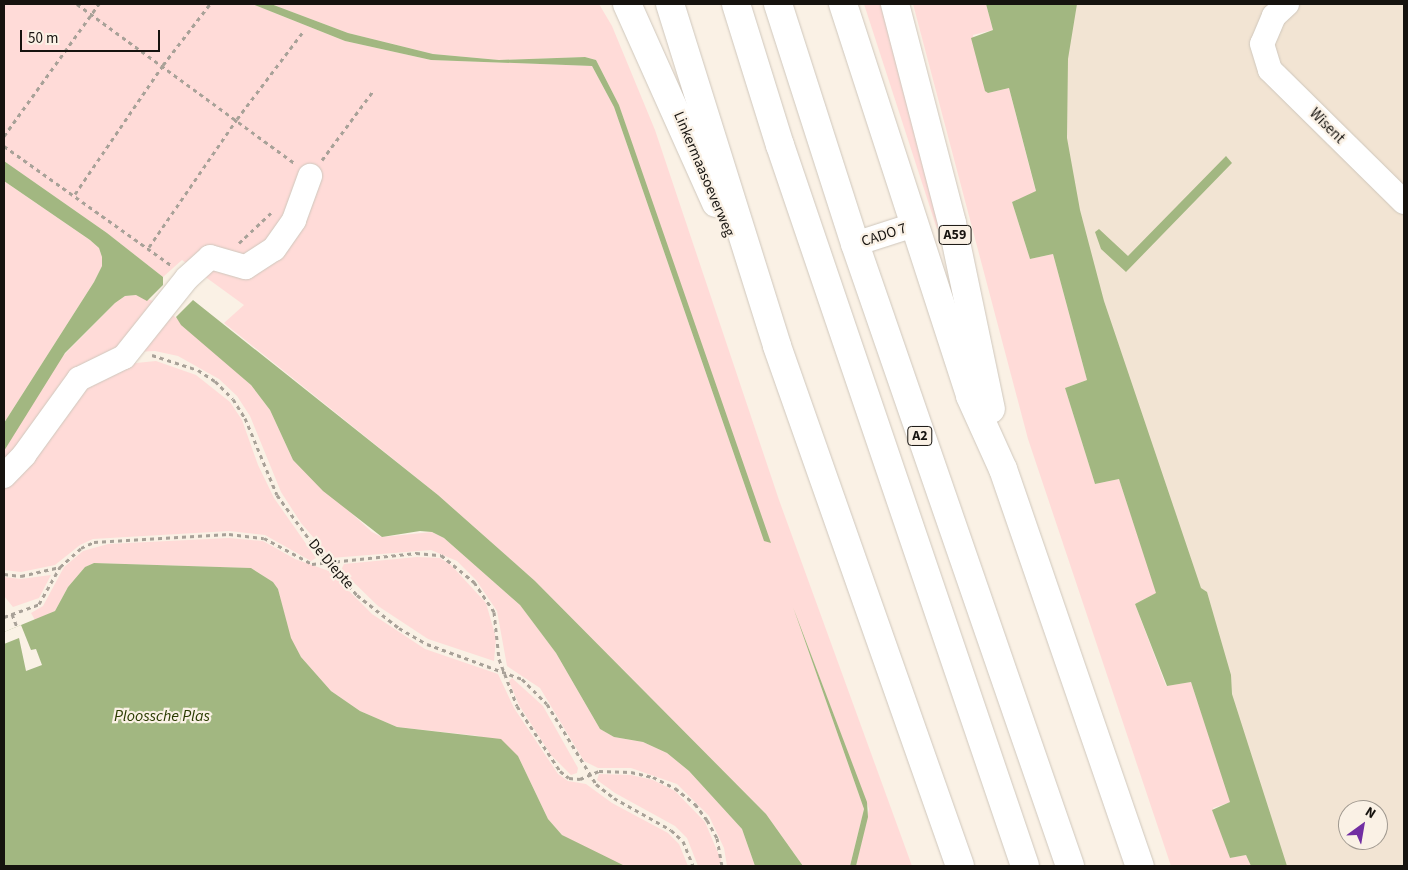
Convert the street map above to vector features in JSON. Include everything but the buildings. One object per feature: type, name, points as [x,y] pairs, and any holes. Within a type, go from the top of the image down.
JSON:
[{"type":"highway","name":"Linkermaasoeverweg","points":[[627,4],[682,123],[777,346]]},
{"type":"highway","points":[[670,4],[777,346],[960,866]]},
{"type":"highway","points":[[736,4],[783,155],[1025,866]]},
{"type":"highway","name":"A2","points":[[778,4],[855,244],[1070,866]]},
{"type":"highway","points":[[843,4],[970,396],[1003,469],[1140,866]]},
{"type":"highway","name":"A59","points":[[895,4],[952,223],[1003,469]]},
{"type":"street","name":"Wisent","points":[[1286,4],[1274,16],[1262,44],[1270,70],[1404,202]]},
{"type":"street","points":[[4,476],[24,455],[80,379],[124,357],[187,278],[210,257],[246,267],[274,249],[294,220],[310,176]]},
{"type":"street","name":"CADO 7","points":[[855,244],[914,225]]},
{"type":"path","points":[[77,4],[163,65],[310,176],[373,91]]},
{"type":"path","points":[[4,136],[99,4]]},
{"type":"path","points":[[75,194],[163,65],[210,4]]},
{"type":"path","points":[[149,247],[237,120],[302,33]]},
{"type":"path","points":[[4,146],[149,247],[187,278]]},
{"type":"path","points":[[210,257],[226,245],[240,243],[275,209]]},
{"type":"path","name":"De Diepte","points":[[124,357],[154,355],[198,370],[215,381],[245,418],[277,495],[329,564],[357,595],[399,628],[427,644],[502,669],[522,679],[537,691],[587,774],[614,798],[672,830],[683,841],[693,866]]},
{"type":"path","points":[[4,617],[39,604],[60,566],[76,552],[94,542],[229,534],[264,538],[312,564],[329,564],[416,553],[441,555],[474,582],[494,612],[502,669],[517,706],[560,771],[569,778],[580,779],[587,774],[599,771],[631,772],[653,777],[675,788],[695,804],[708,820],[717,838],[722,866]]},
{"type":"path","points":[[4,574],[21,576],[60,566]]},
{"type":"path","points":[[12,614],[17,627]]},
{"type":"shaded area","points":[[4,4],[252,4],[345,41],[431,60],[592,66],[614,107],[764,541],[619,105],[596,60],[585,57],[499,60],[433,54],[348,33],[271,4],[599,4],[612,26],[655,130],[779,500],[912,866],[856,866],[869,809],[793,607],[864,809],[850,866],[803,866],[766,814],[535,581],[438,495],[224,323],[244,305],[182,260],[163,277],[107,233],[4,161]]},
{"type":"shaded area","points":[[864,4],[883,4],[942,227],[937,229]]},
{"type":"shaded area","points":[[913,4],[986,4],[993,30],[973,35],[988,93],[1009,88],[1036,192],[1012,202],[1030,259],[1053,254],[1087,380],[1065,388],[1095,484],[1119,479],[1157,593],[1135,604],[1166,686],[1191,682],[1231,802],[1213,808],[1230,858],[1246,855],[1251,866],[1171,866],[1028,439]]},
{"type":"shaded area","points":[[1009,4],[1404,4],[1404,866],[1261,866]]},
{"type":"shaded area","points":[[4,181],[90,240],[99,248],[102,266],[94,282],[4,423]]},
{"type":"shaded area","points":[[136,295],[159,303],[4,468],[4,451],[55,364],[115,303],[125,296]]},
{"type":"shaded area","points":[[166,309],[251,385],[270,410],[293,460],[372,532],[382,537],[432,532],[444,538],[520,605],[556,653],[600,729],[614,737],[643,742],[667,753],[689,771],[742,829],[755,866],[727,866],[724,848],[709,816],[677,784],[631,768],[598,768],[584,761],[540,688],[507,666],[497,611],[476,580],[457,561],[431,550],[331,558],[301,523],[281,492],[250,416],[237,396],[219,379],[178,356],[155,351],[134,352]]},
{"type":"shaded area","points":[[156,361],[196,375],[230,402],[242,420],[258,465],[274,498],[316,558],[311,561],[265,535],[229,531],[93,539],[80,545],[55,565],[21,572],[4,570],[4,482],[83,384],[126,364]]},
{"type":"shaded area","points":[[229,538],[263,541],[295,559],[329,571],[372,614],[425,649],[498,674],[514,708],[558,774],[568,781],[586,784],[612,803],[668,833],[679,844],[688,866],[625,866],[582,848],[562,835],[548,819],[518,756],[479,736],[397,727],[360,711],[331,691],[301,657],[290,638],[278,589],[273,582],[251,568],[94,563],[85,567],[68,587],[55,611],[35,620],[31,613],[43,606],[64,567],[83,551],[108,544]]},
{"type":"shaded area","points":[[417,557],[440,558],[451,565],[486,603],[496,638],[494,661],[428,639],[378,606],[341,570],[344,564]]},
{"type":"shaded area","points":[[51,575],[39,598],[13,607],[4,596],[4,577],[21,579]]},
{"type":"shaded area","points":[[512,678],[543,706],[578,768],[577,773],[571,775],[551,755],[519,705],[509,681]]},
{"type":"shaded area","points":[[599,774],[631,775],[653,780],[675,791],[705,822],[721,860],[719,866],[698,866],[687,838],[675,826],[615,793],[597,780]]},
{"type":"water","points":[[252,4],[271,4],[348,33],[433,54],[499,60],[585,57],[596,60],[619,105],[771,543],[764,541],[614,107],[592,66],[431,60],[345,41]]},
{"type":"water","points":[[986,4],[1077,4],[1068,59],[1067,138],[1080,210],[1104,301],[1201,588],[1207,592],[1231,675],[1232,694],[1287,866],[1251,866],[1246,855],[1230,858],[1212,810],[1230,802],[1191,682],[1167,686],[1135,604],[1156,593],[1119,479],[1095,484],[1065,388],[1087,380],[1053,254],[1030,259],[1012,202],[1036,191],[1009,88],[988,93],[985,91],[971,38],[993,30]]},
{"type":"water","points":[[1226,156],[1232,163],[1126,272],[1101,249],[1095,232],[1099,229],[1128,256]]},
{"type":"water","points":[[4,161],[107,233],[163,277],[163,285],[147,301],[136,295],[125,296],[115,303],[65,353],[4,451],[4,423],[94,282],[102,266],[102,257],[99,248],[90,240],[4,181]]},
{"type":"water","points":[[193,300],[438,495],[535,581],[766,814],[803,866],[755,866],[742,829],[689,771],[667,753],[643,742],[614,737],[600,729],[556,653],[520,605],[444,538],[432,532],[420,531],[382,537],[323,491],[293,460],[270,410],[251,385],[181,325],[176,317]]},
{"type":"water","name":"Ploossche Plas","points":[[94,563],[251,568],[273,582],[278,589],[291,638],[301,657],[331,691],[360,711],[397,727],[501,739],[518,756],[548,819],[562,835],[625,866],[4,866],[4,632],[55,611],[68,587],[85,567]]},
{"type":"water","points":[[793,607],[867,802],[868,817],[856,866],[850,866],[864,809]]},
{"type":"pier","points":[[21,625],[31,650],[36,649],[42,665],[26,671],[19,638],[4,644],[4,632]]}]
